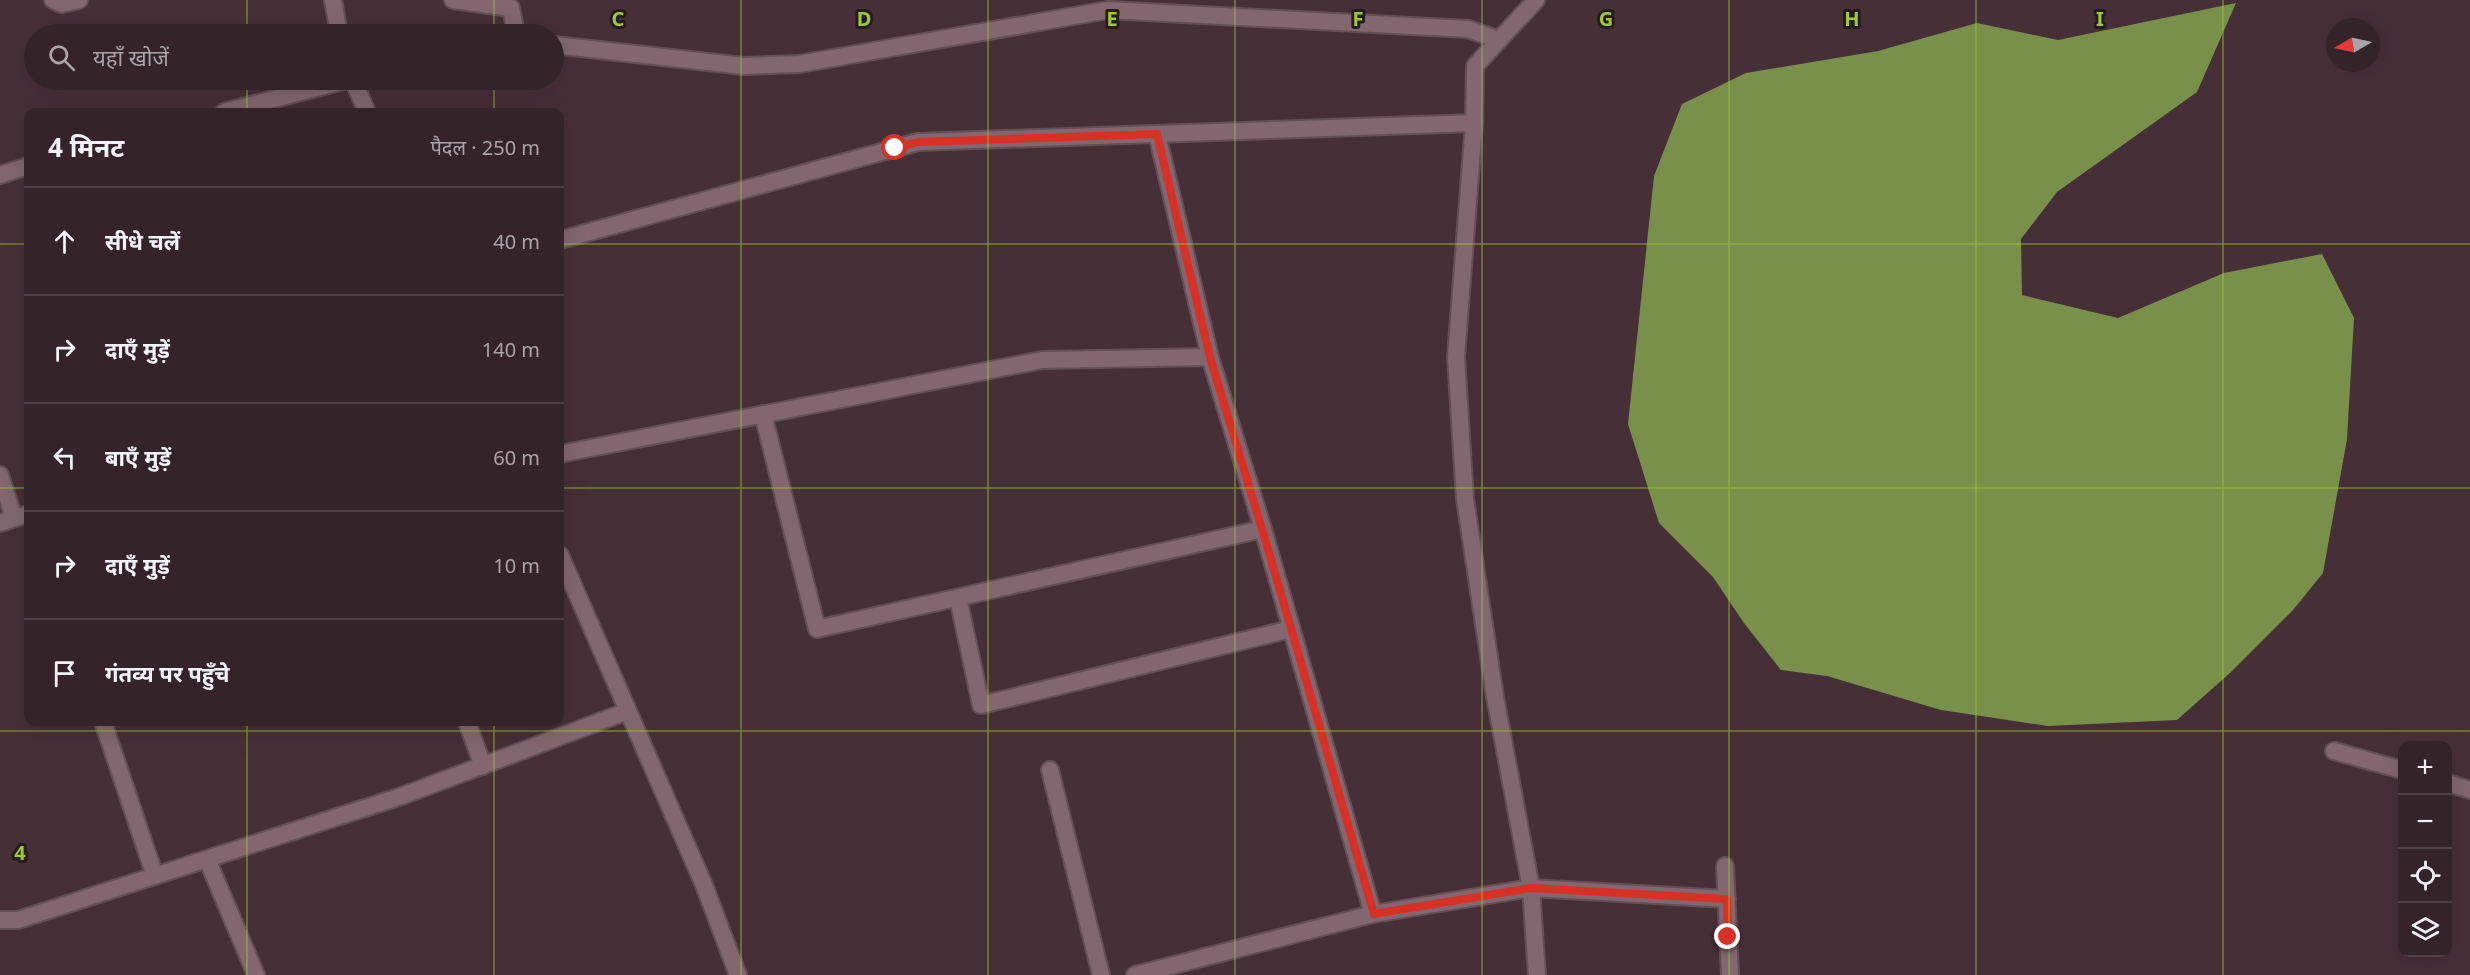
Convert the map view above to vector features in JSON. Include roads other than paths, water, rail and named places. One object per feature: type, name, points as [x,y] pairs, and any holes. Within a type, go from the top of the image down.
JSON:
[{"type":"street","points":[[53,0],[62,4],[79,0]]},
{"type":"street","points":[[333,0],[337,24]]},
{"type":"street","points":[[453,0],[512,8],[514,24]]},
{"type":"street","points":[[1532,2],[1475,66],[1474,123],[1456,357],[1465,499],[1495,697],[1531,888],[1537,975]]},
{"type":"street","points":[[564,46],[744,66],[799,64],[1108,10],[1468,29],[1499,40]]},
{"type":"street","points":[[239,108],[309,90]]},
{"type":"street","points":[[357,90],[365,108]]},
{"type":"street","points":[[564,239],[918,142],[1474,123]]},
{"type":"street","points":[[1157,134],[1210,357],[1263,530],[1374,914]]},
{"type":"street","points":[[0,175],[24,167]]},
{"type":"street","points":[[564,453],[1042,360],[1210,357]]},
{"type":"street","points":[[763,414],[817,629],[1263,530]]},
{"type":"street","points":[[0,475],[14,518]]},
{"type":"street","points":[[564,564],[704,885],[738,975]]},
{"type":"street","points":[[958,598],[981,705],[1292,629]]},
{"type":"street","points":[[0,920],[18,920],[399,796],[628,711]]},
{"type":"street","points":[[104,726],[155,876]]},
{"type":"street","points":[[468,726],[483,766]]},
{"type":"street","points":[[2334,751],[2398,769]]},
{"type":"street","points":[[1050,770],[1101,975]]},
{"type":"street","points":[[2452,784],[2470,790]]},
{"type":"street","points":[[207,859],[256,975]]},
{"type":"street","points":[[1725,866],[1730,975]]},
{"type":"street","points":[[1135,975],[1374,914],[1531,888],[1727,899]]}]
